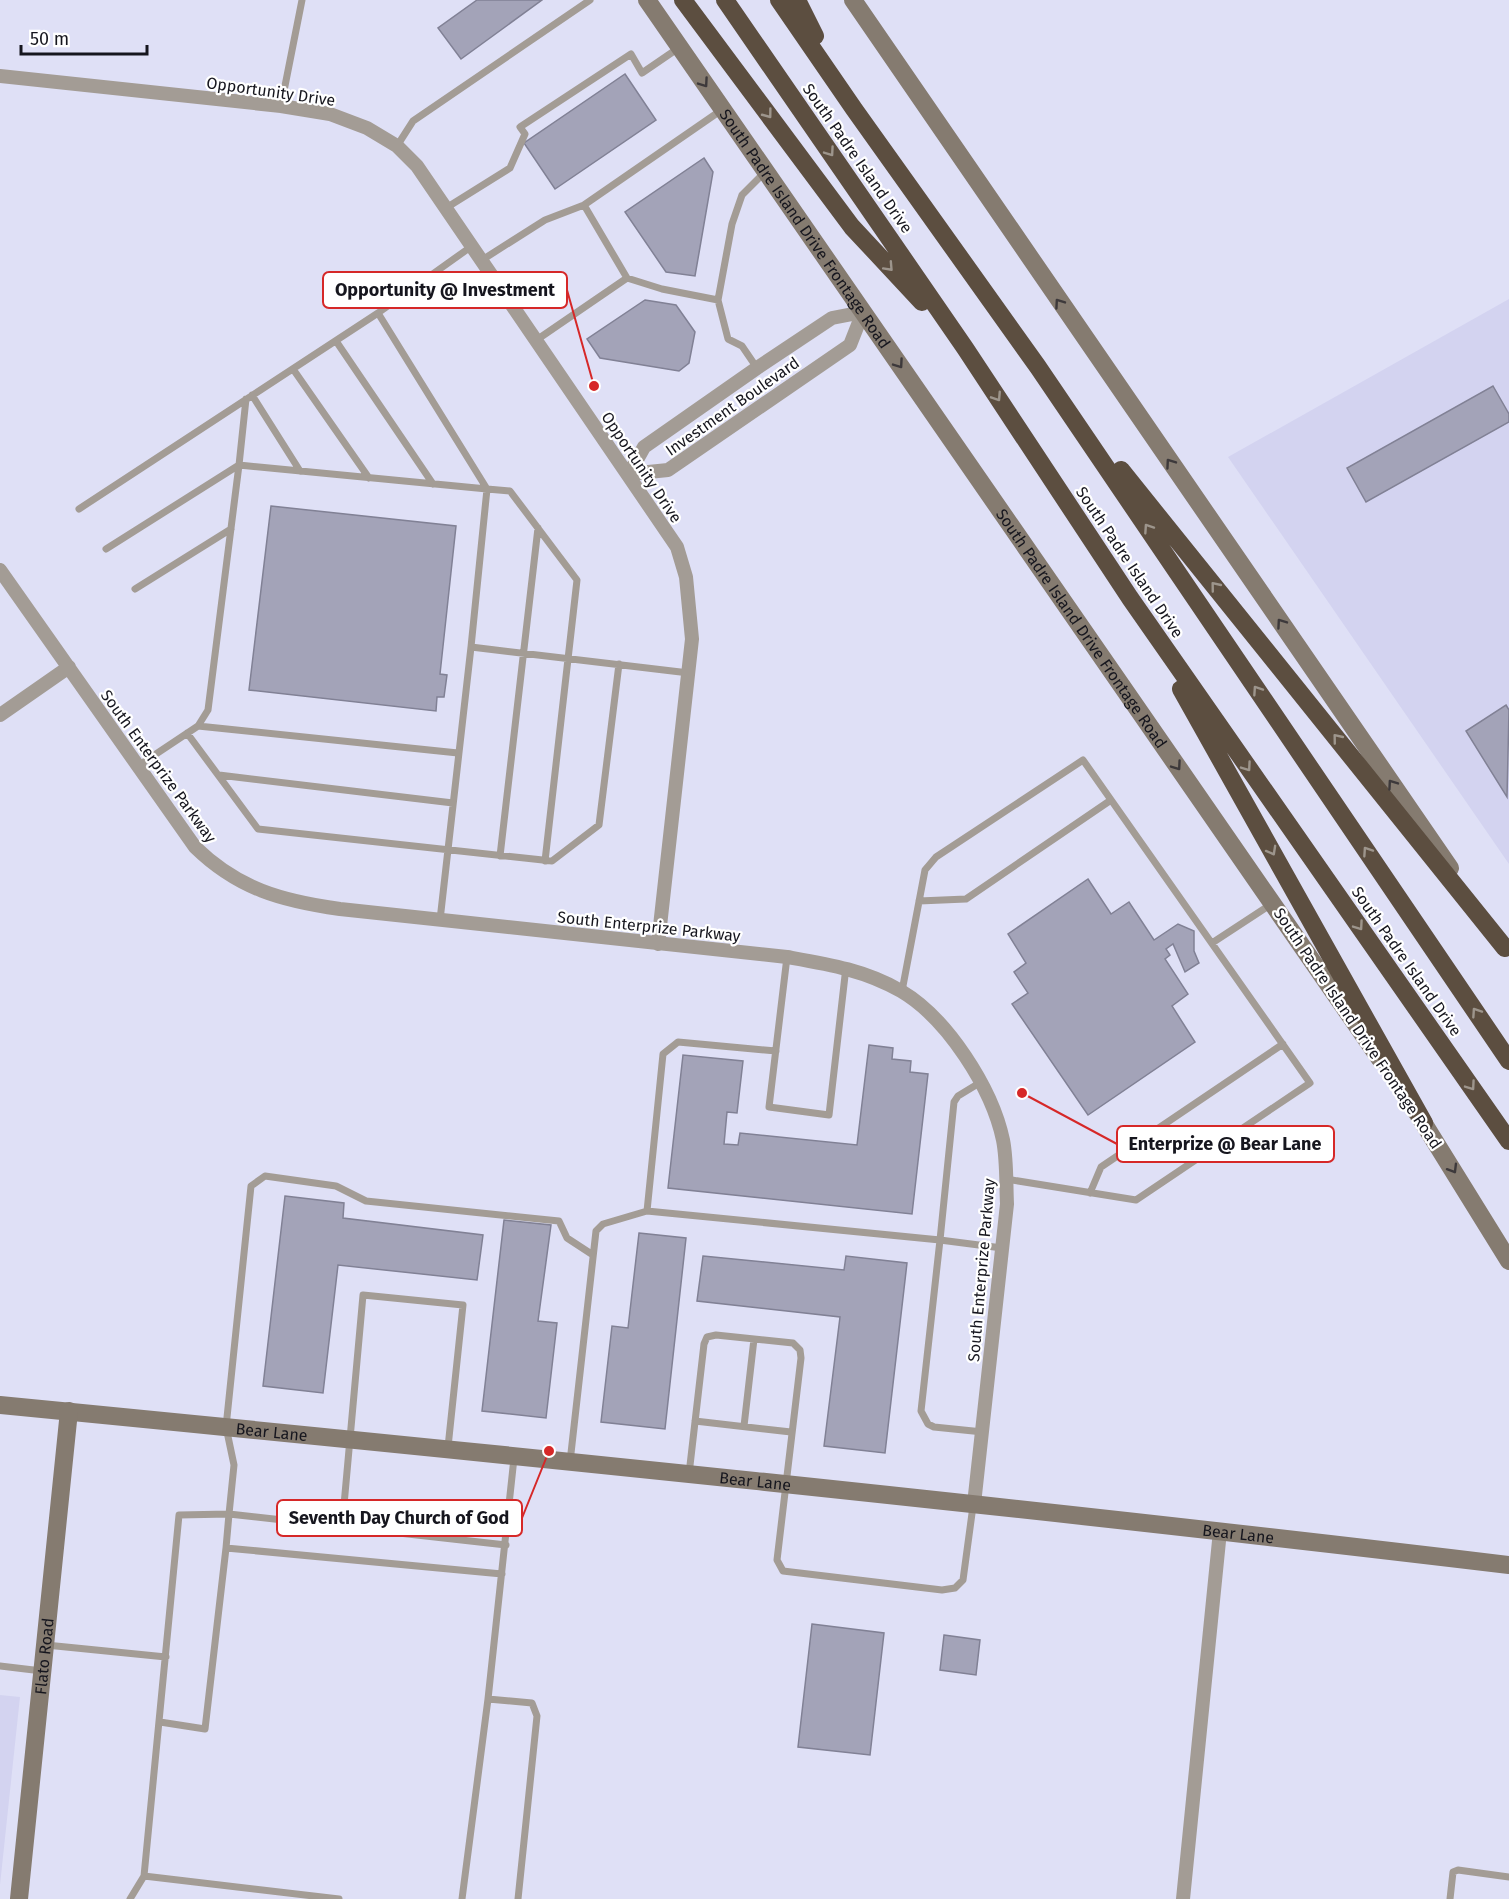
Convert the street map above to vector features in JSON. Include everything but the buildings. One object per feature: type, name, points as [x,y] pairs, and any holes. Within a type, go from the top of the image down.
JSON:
[{"type":"highway","points":[[683,0],[852,227],[965,348]]},
{"type":"highway","name":"South Padre Island Drive","points":[[725,0],[965,348],[1130,598],[1509,1141]]},
{"type":"highway","name":"South Padre Island Drive","points":[[779,0],[1038,367],[1509,1061]]},
{"type":"highway","points":[[796,0],[854,109]]},
{"type":"highway","points":[[1038,367],[1507,950]]},
{"type":"highway","points":[[1130,598],[1424,1122]]},
{"type":"main road","name":"South Padre Island Drive Frontage Road","points":[[647,0],[1424,1122],[1509,1261]]},
{"type":"main road","points":[[853,0],[1507,950]]},
{"type":"main road","name":"Bear Lane","points":[[0,1405],[974,1504],[1509,1565]]},
{"type":"main road","name":"Flato Road","points":[[19,1899],[69,1411]]},
{"type":"street","name":"Opportunity Drive","points":[[0,76],[281,106],[330,114],[367,128],[396,146],[417,166],[535,341],[629,474],[676,547],[686,578],[692,612],[689,673],[658,944]]},
{"type":"street","name":"Investment Boulevard","points":[[629,474],[644,447],[757,368],[832,318],[863,312]]},
{"type":"street","name":"Investment Boulevard","points":[[629,474],[669,470],[850,345],[863,312]]},
{"type":"street","name":"South Enterprize Parkway","points":[[0,570],[195,847],[215,867],[243,884],[304,904],[787,957],[846,967],[902,991],[945,1030],[981,1082],[995,1112],[1003,1141],[1006,1179],[1002,1248],[974,1504]]},
{"type":"street","points":[[0,715],[69,667]]},
{"type":"street","points":[[1183,1899],[1221,1531]]},
{"type":"lane","points":[[281,106],[302,0]]},
{"type":"lane","points":[[396,146],[413,121],[590,0]]},
{"type":"lane","points":[[446,208],[510,168],[525,134],[520,126],[631,54],[642,73],[680,48]]},
{"type":"lane","points":[[482,260],[545,220],[584,205],[723,109]]},
{"type":"lane","points":[[757,368],[742,346],[728,339],[718,300],[732,224],[742,195],[765,171]]},
{"type":"lane","points":[[584,205],[627,278],[662,289],[718,300]]},
{"type":"lane","points":[[79,508],[378,313],[472,246]]},
{"type":"lane","points":[[535,341],[627,278]]},
{"type":"lane","points":[[378,313],[488,489],[440,920]]},
{"type":"lane","points":[[336,340],[433,484]]},
{"type":"lane","points":[[293,369],[369,477]]},
{"type":"lane","points":[[138,766],[198,726],[208,710],[249,397]]},
{"type":"lane","points":[[249,397],[300,471]]},
{"type":"lane","points":[[106,549],[239,465],[510,491],[577,580],[545,861]]},
{"type":"lane","points":[[500,856],[538,528]]},
{"type":"lane","points":[[135,589],[231,529]]},
{"type":"lane","points":[[471,647],[689,673]]},
{"type":"lane","points":[[187,733],[258,829],[552,861],[599,825],[619,664]]},
{"type":"lane","points":[[198,726],[459,753]]},
{"type":"lane","points":[[902,991],[925,870],[936,856],[1083,760],[1310,1083],[1136,1200],[1006,1179]]},
{"type":"lane","points":[[219,776],[453,803]]},
{"type":"lane","points":[[919,902],[966,899],[1112,800]]},
{"type":"lane","points":[[1212,943],[1272,903]]},
{"type":"lane","points":[[787,957],[769,1107],[829,1115],[846,967]]},
{"type":"lane","points":[[647,1211],[663,1054],[678,1042],[776,1051]]},
{"type":"lane","points":[[1090,1193],[1101,1167],[1283,1044]]},
{"type":"lane","points":[[981,1082],[958,1096],[954,1102],[921,1411],[928,1424],[934,1427],[983,1432]]},
{"type":"lane","points":[[160,1722],[205,1729],[234,1465],[226,1427],[251,1185],[265,1176],[336,1186],[366,1201],[559,1221],[567,1238],[593,1255]]},
{"type":"lane","points":[[570,1462],[596,1231],[603,1224],[647,1211],[1002,1248]]},
{"type":"lane","points":[[342,1527],[363,1295],[462,1305],[448,1450]]},
{"type":"lane","points":[[689,1474],[704,1344],[707,1337],[793,1343],[800,1350],[777,1560],[783,1571],[942,1590],[955,1588],[963,1580],[974,1504]]},
{"type":"lane","points":[[744,1426],[754,1339]]},
{"type":"lane","points":[[695,1421],[791,1432]]},
{"type":"lane","points":[[462,1899],[488,1699],[514,1456]]},
{"type":"lane","points":[[130,1899],[144,1876],[179,1515],[229,1515],[506,1545]]},
{"type":"lane","points":[[226,1548],[502,1574]]},
{"type":"lane","points":[[45,1644],[166,1656]]},
{"type":"lane","points":[[0,1666],[42,1671]]},
{"type":"lane","points":[[488,1699],[532,1703],[537,1716],[518,1899]]},
{"type":"lane","points":[[1450,1899],[1453,1872],[1458,1870],[1509,1876]]},
{"type":"lane","points":[[144,1876],[339,1899]]},
{"type":"shaded area","points":[[1509,299],[1509,864],[1228,457]]},
{"type":"shaded area","points":[[0,1695],[20,1697],[0,1885]]},
{"type":"place","name":"Opportunity @ Investment","points":[[594,386]]},
{"type":"place","name":"Enterprize @ Bear Lane","points":[[1022,1093]]},
{"type":"place","name":"Seventh Day Church of God","points":[[549,1451]]}]
